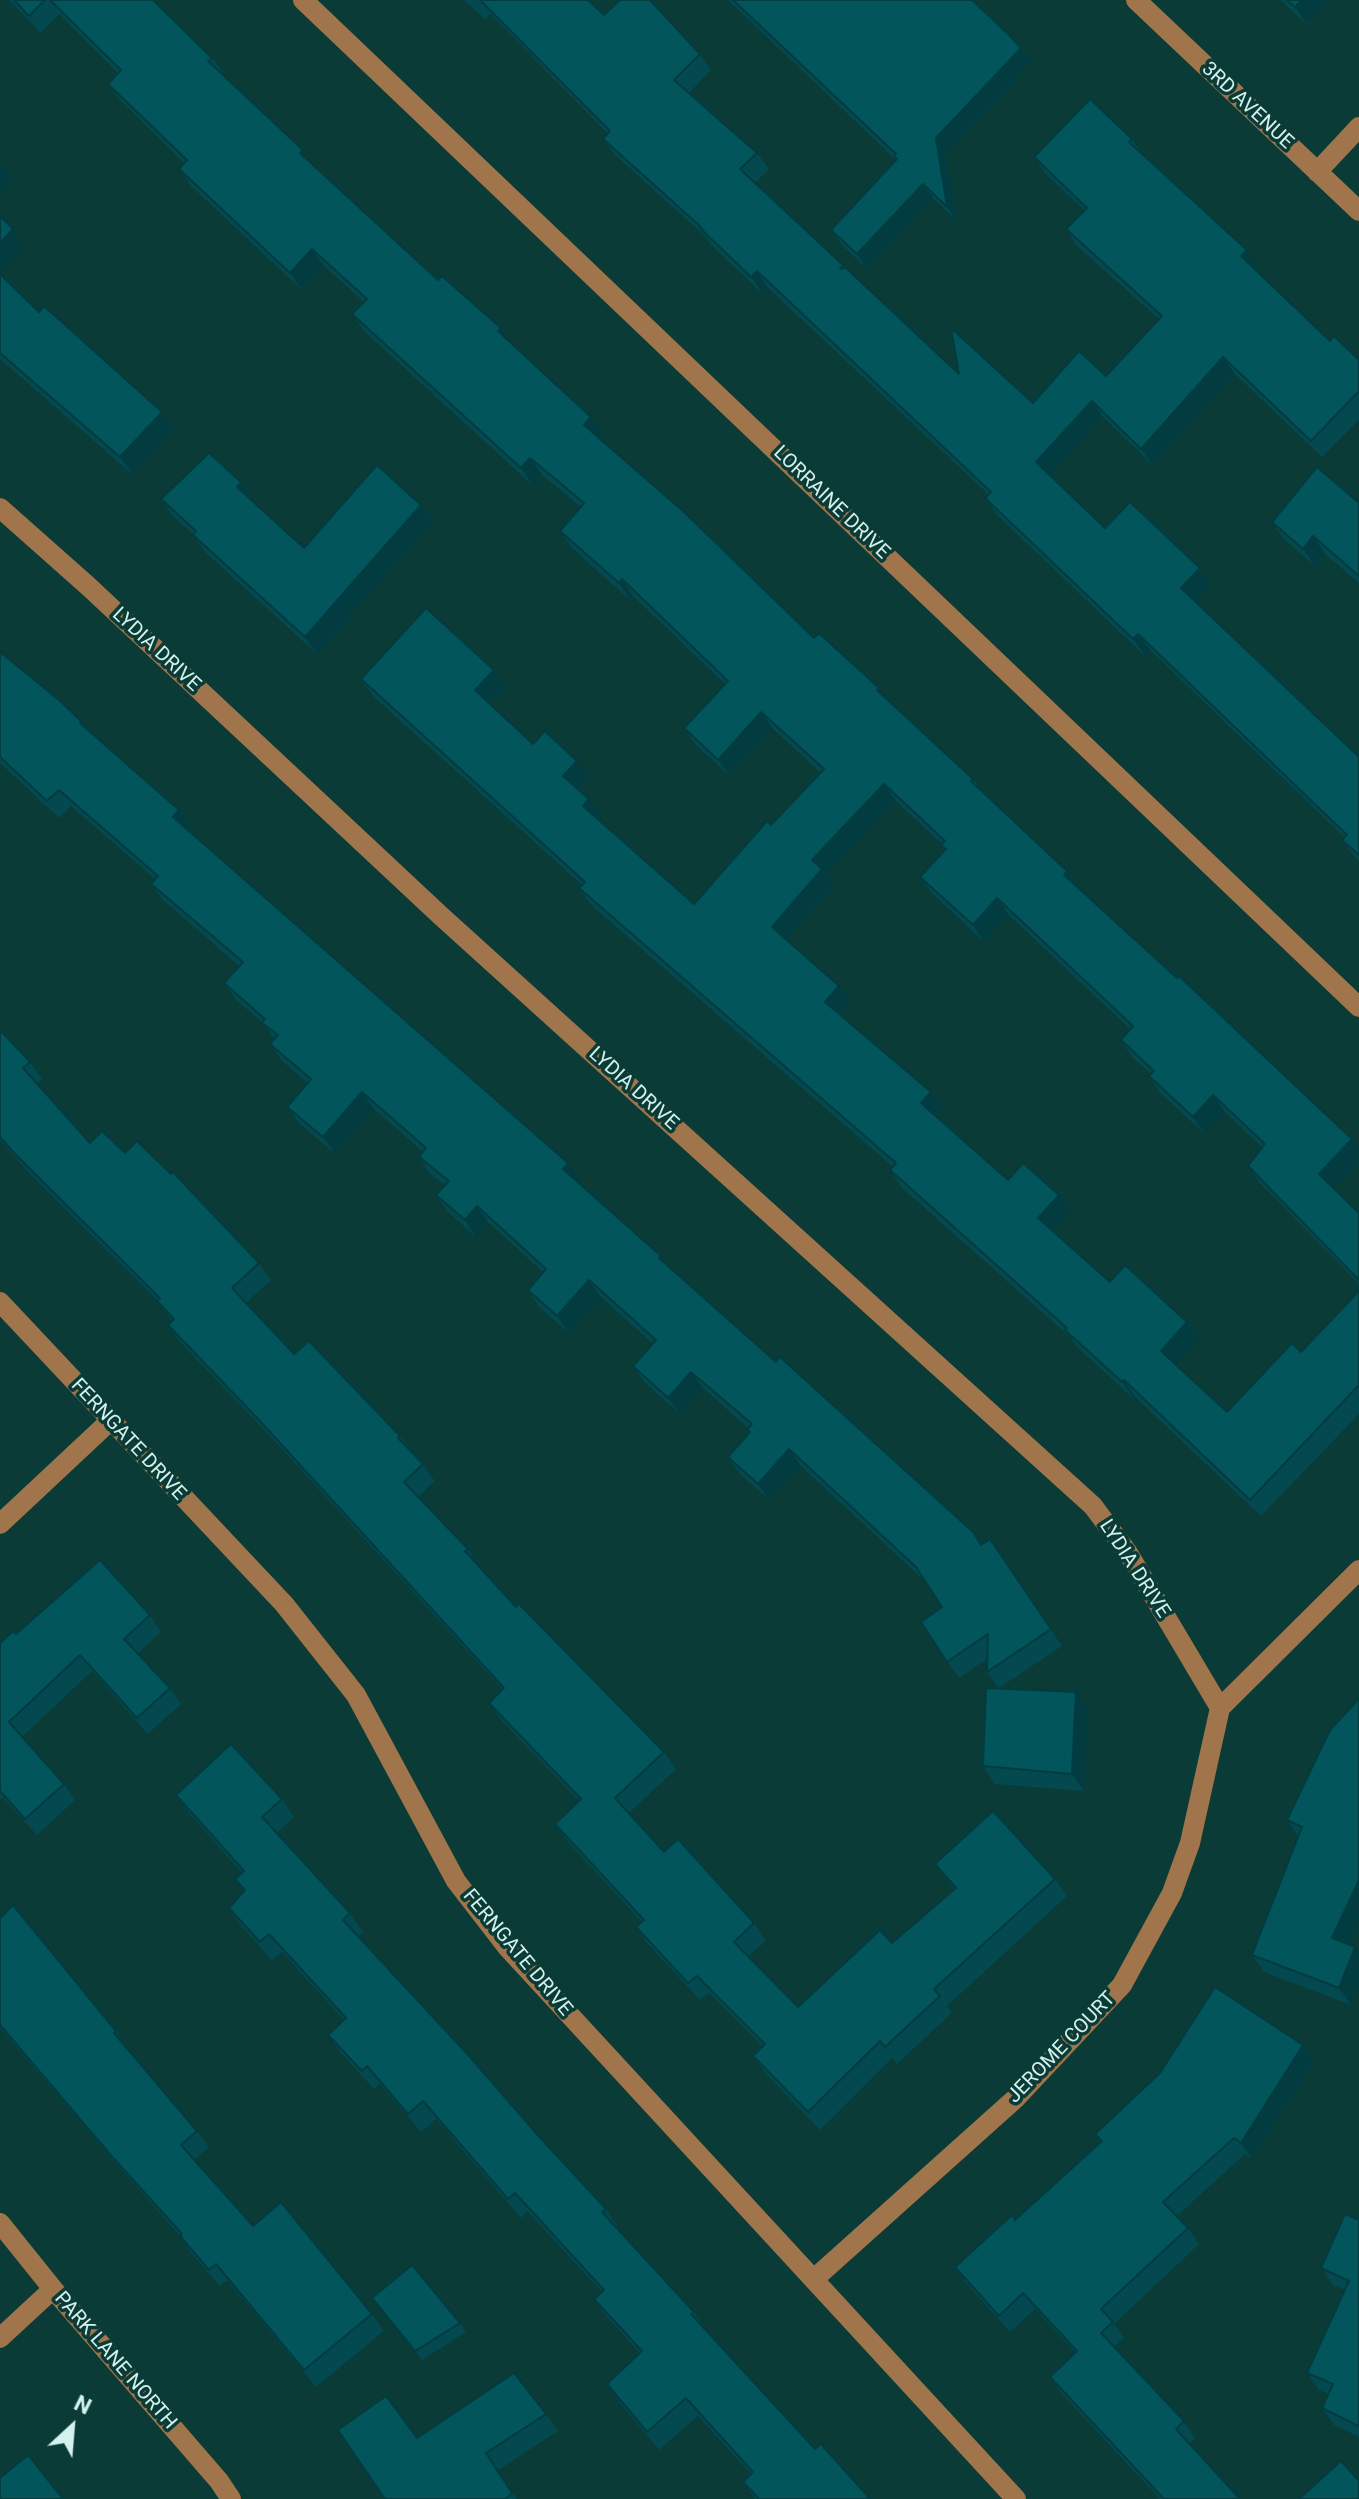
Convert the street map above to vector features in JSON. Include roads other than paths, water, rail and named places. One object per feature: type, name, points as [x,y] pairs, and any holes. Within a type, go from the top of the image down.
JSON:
[{"type":"street","name":"LORRAINE DRIVE","points":[[303,0],[1359,1007]]},
{"type":"street","name":"3RD AVENUE","points":[[1136,0],[1359,211]]},
{"type":"street","points":[[1317,172],[1359,127]]},
{"type":"street","name":"LYDIA DRIVE","points":[[0,508],[88,586],[441,916],[1093,1506],[1128,1553],[1220,1708]]},
{"type":"street","name":"FERNGATE DRIVE","points":[[0,1302],[284,1604],[356,1695],[456,1881],[507,1947],[1016,2499]]},
{"type":"street","points":[[0,1524],[110,1421]]},
{"type":"street","points":[[1220,1708],[1359,1570]]},
{"type":"street","name":"JEROME COURT","points":[[814,2279],[1016,2098],[1122,1985],[1172,1893],[1190,1843],[1220,1708]]},
{"type":"street","name":"PARK LANE NORTH","points":[[0,2223],[231,2499]]},
{"type":"street","points":[[0,2338],[53,2289]]}]
